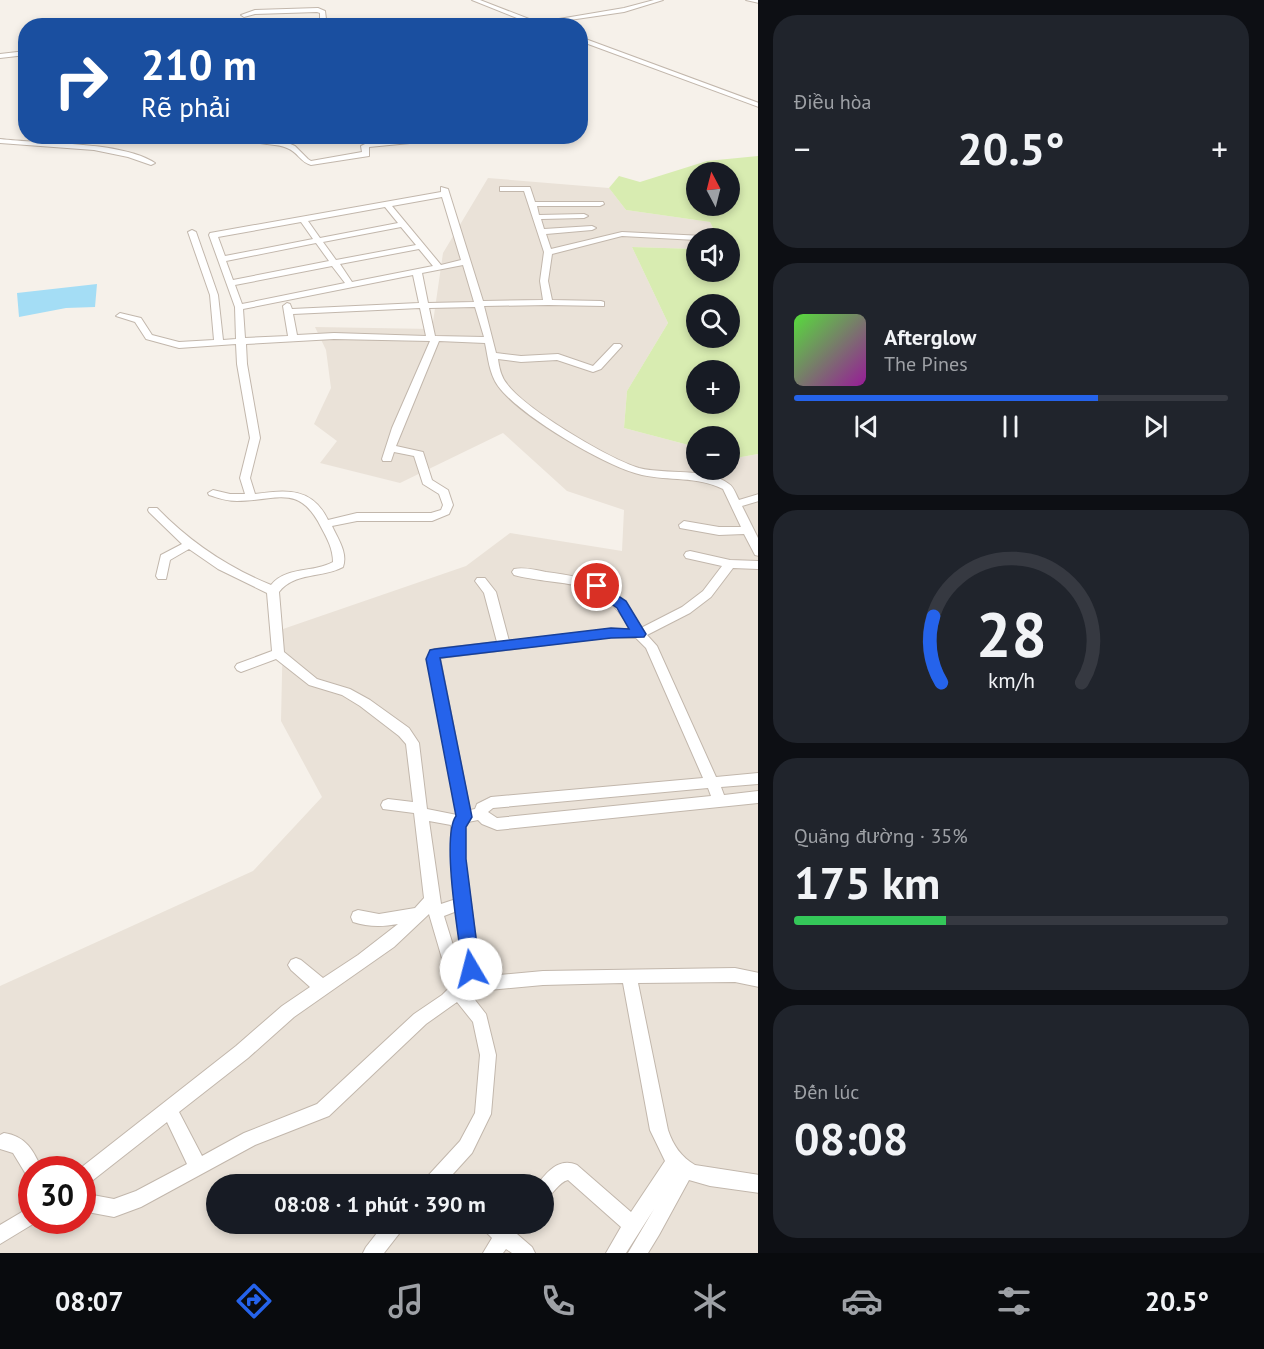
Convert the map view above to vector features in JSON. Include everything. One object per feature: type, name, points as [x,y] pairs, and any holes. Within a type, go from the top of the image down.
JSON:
[{"type":"street","points":[[475,0],[523,18]]},
{"type":"street","points":[[570,18],[624,10],[660,0]]},
{"type":"street","points":[[586,18],[620,13],[667,0]]},
{"type":"street","points":[[244,15],[255,12],[318,10],[323,12],[323,18]]},
{"type":"street","points":[[588,42],[758,105]]},
{"type":"street","points":[[0,56],[18,54]]},
{"type":"street","points":[[0,141],[18,143]]},
{"type":"street","points":[[22,144],[111,149],[151,163]]},
{"type":"street","points":[[287,144],[310,163],[365,154],[368,153],[366,146],[389,144]]},
{"type":"street","points":[[503,189],[527,188],[548,252],[544,281],[548,302]]},
{"type":"street","points":[[251,497],[245,478],[255,438],[240,343],[239,307],[213,235],[444,192],[490,340],[499,380],[512,396],[584,444],[637,470],[717,482],[727,487],[758,550]]},
{"type":"street","points":[[387,204],[439,268]]},
{"type":"street","points":[[532,204],[600,204]]},
{"type":"street","points":[[537,217],[584,216]]},
{"type":"street","points":[[303,219],[350,285]]},
{"type":"street","points":[[222,259],[404,224]]},
{"type":"street","points":[[542,232],[592,228]]},
{"type":"street","points":[[192,232],[214,295],[219,344]]},
{"type":"street","points":[[548,252],[621,234],[686,237]]},
{"type":"street","points":[[231,283],[421,246]]},
{"type":"street","points":[[239,307],[466,262]]},
{"type":"street","points":[[326,524],[349,518],[432,517],[445,513],[448,507],[444,492],[427,482],[419,454],[388,453],[400,417],[426,368],[433,338],[417,272]]},
{"type":"street","points":[[285,298],[293,338]]},
{"type":"street","points":[[288,312],[548,302],[601,304]]},
{"type":"street","points":[[120,316],[138,320],[149,337],[167,344],[189,346],[349,335],[490,340]]},
{"type":"street","points":[[492,355],[521,359],[558,357],[593,369],[598,367],[617,346]]},
{"type":"street","points":[[213,494],[229,498],[286,493],[300,495],[314,504],[326,524],[339,556],[339,564],[333,568],[284,580],[273,591],[278,654],[313,682],[346,692],[365,703],[404,732],[412,742],[422,811],[430,908],[454,972],[464,983],[480,1019],[488,1055],[483,1114],[466,1147],[444,1174]]},
{"type":"street","points":[[736,504],[758,497]]},
{"type":"street","points":[[153,510],[188,545],[223,567],[273,591]]},
{"type":"street","points":[[684,525],[719,531],[748,530]]},
{"type":"street","points":[[162,576],[165,558],[188,545]]},
{"type":"street","points":[[690,555],[730,564],[758,565]]},
{"type":"street","points":[[96,1205],[114,1208],[141,1198],[250,1140],[323,1110],[398,1039],[464,983],[471,969],[458,859],[462,819],[433,659],[435,654],[611,633],[639,634],[686,610],[707,594],[730,564]]},
{"type":"street","points":[[518,572],[568,579],[597,586],[622,605],[639,634],[651,646],[720,801]]},
{"type":"street","points":[[481,580],[490,591],[504,644]]},
{"type":"street","points":[[241,667],[278,654]]},
{"type":"street","points":[[481,814],[482,808],[490,803],[758,778]]},
{"type":"street","points":[[583,794],[589,815]]},
{"type":"street","points":[[481,814],[487,820],[497,824],[758,797]]},
{"type":"street","points":[[388,805],[462,819],[481,814]]},
{"type":"street","points":[[358,918],[379,921],[430,908],[462,903]]},
{"type":"street","points":[[96,1167],[242,1052],[262,1031],[322,987],[348,972],[430,908]]},
{"type":"street","points":[[296,965],[322,987]]},
{"type":"street","points":[[464,983],[629,976],[735,975],[758,980]]},
{"type":"street","points":[[629,976],[659,1130],[667,1151],[680,1164],[718,1178],[758,1184]]},
{"type":"street","points":[[170,1111],[198,1167]]},
{"type":"street","points":[[3,1142],[14,1142],[25,1156]]},
{"type":"street","points":[[615,1253],[680,1164]]},
{"type":"street","points":[[637,1253],[653,1229],[680,1164]]},
{"type":"street","points":[[554,1179],[559,1173],[571,1171],[633,1226]]},
{"type":"street","points":[[0,1235],[18,1224]]},
{"type":"street","points":[[372,1253],[388,1234]]},
{"type":"street","points":[[492,1253],[500,1234]]},
{"type":"street","points":[[509,1234],[526,1253]]},
{"type":"shaded area","points":[[488,178],[609,188],[626,210],[710,222],[713,228],[686,228],[686,249],[632,247],[668,323],[627,391],[624,428],[686,444],[686,480],[740,480],[740,457],[758,454],[758,1253],[0,1253],[0,986],[253,871],[322,797],[281,721],[283,629],[466,566],[510,533],[622,551],[624,510],[567,491],[503,433],[400,483],[320,463],[337,441],[314,424],[331,388],[326,350],[315,327],[432,329],[443,253]]},
{"type":"green space","points":[[758,156],[758,454],[740,457],[740,426],[686,426],[686,444],[624,428],[627,391],[668,323],[632,247],[686,249],[686,282],[740,282],[740,228],[713,228],[710,222],[626,210],[609,188],[619,176],[640,182],[686,168],[686,216],[740,216],[740,162],[704,162]]},
{"type":"water","points":[[97,284],[95,307],[66,308],[19,317],[17,293]]},
{"type":"route","points":[[471,969],[458,859],[458,825],[464,817],[433,659],[439,652],[611,633],[639,634],[622,605],[597,586]]}]
